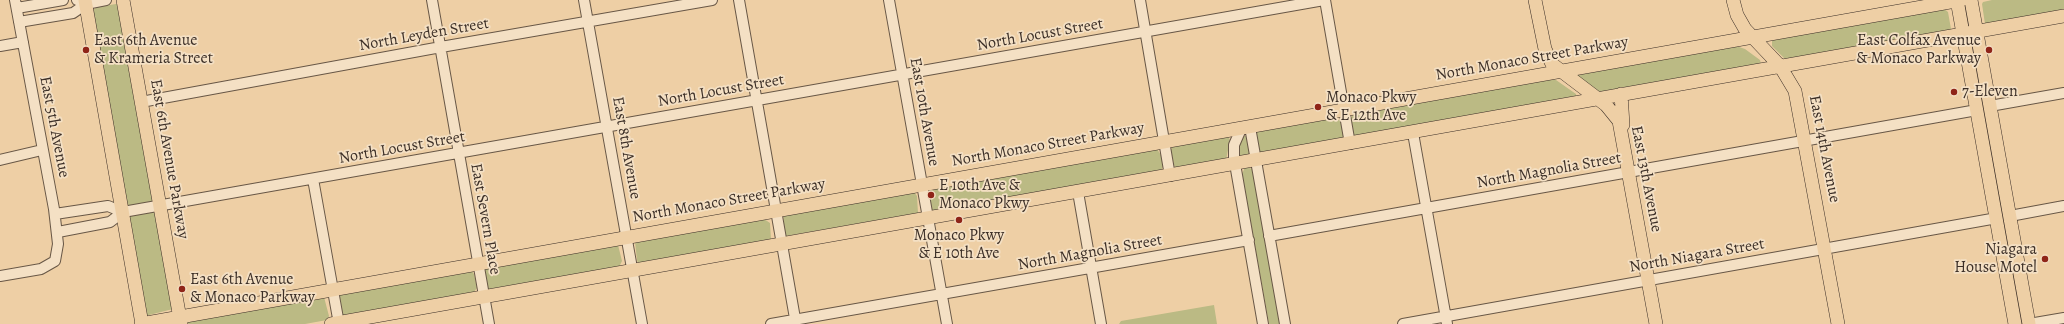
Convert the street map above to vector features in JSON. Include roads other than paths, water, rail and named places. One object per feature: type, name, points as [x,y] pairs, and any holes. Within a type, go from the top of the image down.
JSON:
[{"type":"main road","name":"East 6th Avenue Parkway","points":[[123,0],[180,320]]},
{"type":"main road","name":"East 13th Avenue","points":[[1535,0],[1545,49],[1549,59],[1559,71],[1598,98],[1616,117],[1623,141],[1629,172],[1656,324]]},
{"type":"main road","name":"East 14th Avenue","points":[[1733,0],[1739,19],[1750,37],[1780,66],[1789,77],[1796,94],[1806,141],[1838,324]]},
{"type":"main road","points":[[1959,0],[1963,34],[2015,324]]},
{"type":"main road","name":"North Monaco Street Parkway","points":[[141,324],[180,320],[332,289],[1344,111],[1959,0]]},
{"type":"main road","points":[[1971,0],[2029,324]]},
{"type":"main road","points":[[83,1],[123,212],[141,324]]},
{"type":"main road","points":[[336,324],[484,296],[1170,176],[1598,98],[2064,16]]},
{"type":"main road","points":[[1621,94],[1623,141]]},
{"type":"street","points":[[16,4],[63,0]]},
{"type":"street","points":[[19,22],[73,13],[83,1],[106,0]]},
{"type":"street","name":"East Severn Place","points":[[432,0],[489,324]]},
{"type":"street","name":"East 8th Avenue","points":[[584,0],[642,324]]},
{"type":"street","name":"North Leyden Street","points":[[141,102],[441,47],[712,0]]},
{"type":"street","points":[[739,0],[796,322]]},
{"type":"street","name":"East 10th Avenue","points":[[889,0],[947,324]]},
{"type":"street","points":[[1140,0],[1170,176]]},
{"type":"street","points":[[1324,0],[1350,144]]},
{"type":"street","name":"North Locust Street","points":[[58,232],[110,222],[123,212],[1324,0]]},
{"type":"street","name":"East 5th Avenue","points":[[0,276],[41,269],[55,260],[58,244],[55,214],[16,4]]},
{"type":"street","points":[[0,46],[23,42]]},
{"type":"street","points":[[1990,106],[2064,93]]},
{"type":"street","name":"North Magnolia Street","points":[[1269,236],[1977,110]]},
{"type":"street","points":[[1246,128],[1256,160],[1284,324]]},
{"type":"street","points":[[1246,128],[1234,145],[1235,164],[1263,324]]},
{"type":"street","points":[[1413,132],[1446,320]]},
{"type":"street","points":[[0,160],[42,150]]},
{"type":"street","points":[[313,179],[332,289],[336,324]]},
{"type":"street","points":[[1078,192],[1101,324]]},
{"type":"street","name":"North Locust Street","points":[[55,214],[108,206],[123,212]]},
{"type":"street","points":[[2010,216],[2064,206]]},
{"type":"street","name":"North Niagara Street","points":[[1403,324],[1446,320],[1648,280],[1996,218]]},
{"type":"street","name":"North Magnolia Street","points":[[770,324],[796,322],[941,294],[1249,240]]},
{"type":"street","points":[[2029,324],[2064,318]]},
{"type":"place","name":"East 6th Avenue & Krameria Street","points":[[86,50]]},
{"type":"place","name":"East Colfax Avenue & Monaco Parkway","points":[[1989,50]]},
{"type":"place","name":"7-Eleven","points":[[1954,92]]},
{"type":"place","name":"Monaco Pkwy & E 12th Ave","points":[[1318,107]]},
{"type":"place","name":"E 10th Ave & Monaco Pkwy","points":[[931,195]]},
{"type":"place","name":"Monaco Pkwy & E 10th Ave","points":[[959,220]]},
{"type":"place","name":"Niagara House Motel","points":[[2045,259]]},
{"type":"place","name":"East 6th Avenue & Monaco Parkway","points":[[182,289]]}]
